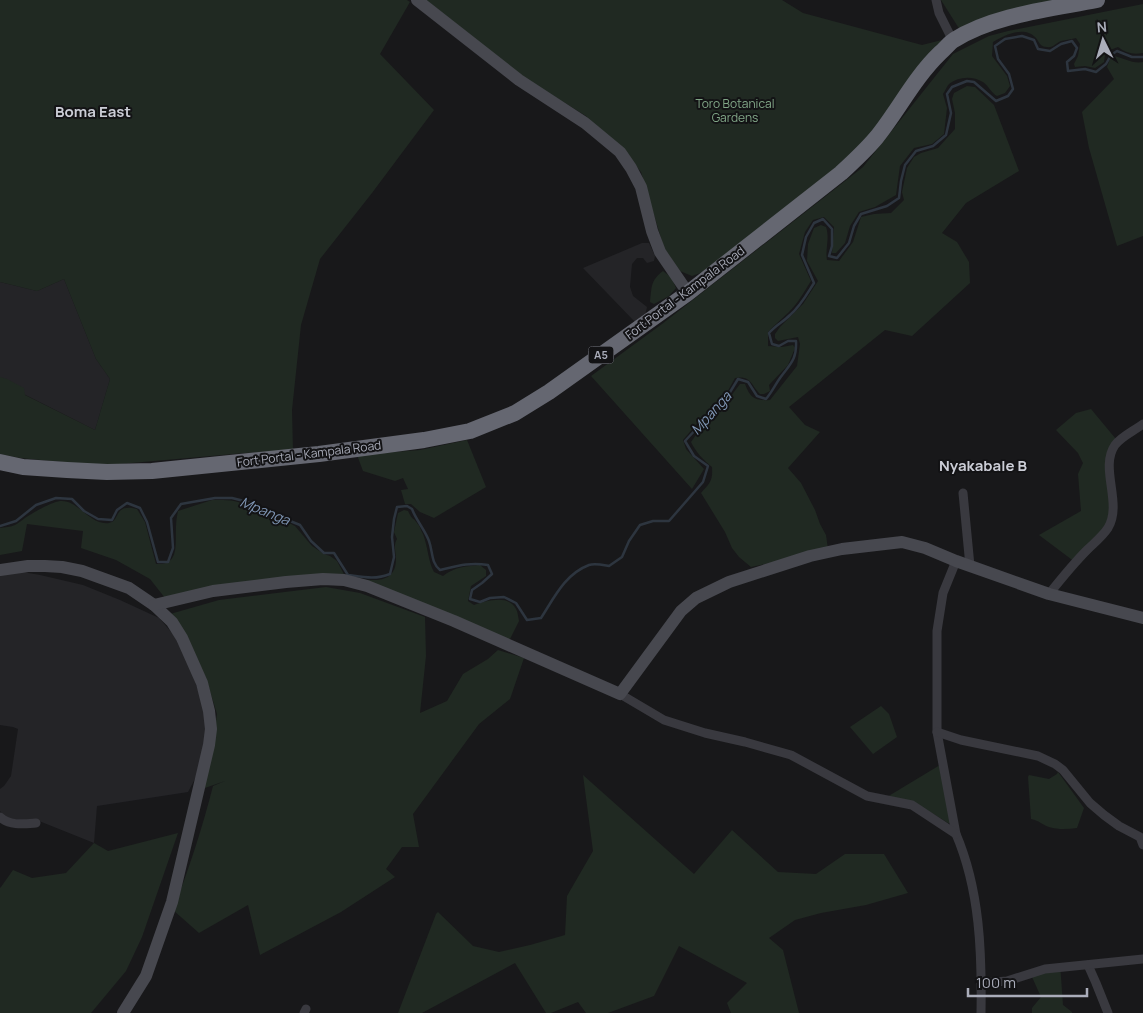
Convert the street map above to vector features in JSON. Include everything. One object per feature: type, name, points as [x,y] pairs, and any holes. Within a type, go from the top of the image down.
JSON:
[{"type":"highway","name":"Fort Portal - Kampala Road","points":[[0,462],[23,467],[107,472],[152,471],[319,454],[424,440],[470,431],[515,413],[549,392],[688,292],[841,173],[876,138],[928,66],[953,41],[983,25],[1096,0]]},
{"type":"street","points":[[417,0],[518,80],[585,123],[620,152],[641,187],[652,231],[660,252],[688,292]]},
{"type":"street","points":[[936,0],[953,41]]},
{"type":"street","points":[[1049,594],[1067,571],[1109,527],[1113,500],[1109,462],[1112,451],[1120,440],[1143,424]]},
{"type":"street","points":[[964,493],[970,566]]},
{"type":"street","points":[[620,694],[681,611],[696,598],[729,582],[810,556],[872,544],[902,542],[925,548],[1049,594],[1143,618]]},
{"type":"street","points":[[956,561],[943,593],[937,631],[937,732],[956,834],[970,879],[977,914],[982,983],[981,1013]]},
{"type":"street","points":[[0,570],[28,566],[62,567],[82,571],[129,588],[154,605],[172,622],[190,654],[202,683],[211,729],[203,774],[172,902],[146,976],[123,1013]]},
{"type":"street","points":[[154,605],[213,591],[286,582],[344,580],[367,586],[620,694],[664,720],[705,733],[791,755],[867,796],[912,805],[956,834]]},
{"type":"street","points":[[937,732],[961,740],[1038,756],[1055,764],[1063,770],[1090,803],[1111,820],[1140,837],[1143,844]]},
{"type":"street","points":[[0,817],[5,822],[18,824],[36,823]]},
{"type":"street","points":[[982,983],[1007,982],[1044,969],[1143,958]]},
{"type":"street","points":[[1088,965],[1108,1013]]},
{"type":"shaded area","points":[[642,243],[649,243],[655,256],[654,261],[647,263],[643,258],[637,258],[632,264],[630,287],[633,296],[647,307],[645,316],[636,323],[583,268]]},
{"type":"shaded area","points":[[64,279],[96,359],[110,379],[95,430],[0,382],[0,282],[37,291]]},
{"type":"shaded area","points":[[22,572],[83,585],[159,618],[173,634],[186,656],[205,710],[206,736],[197,775],[188,792],[97,806],[94,843],[39,821],[7,819],[0,811],[0,789],[11,776],[18,729],[0,725],[0,575]]},
{"type":"green space","points":[[0,0],[407,0],[410,2],[380,54],[434,110],[320,259],[301,325],[292,410],[293,451],[245,453],[120,464],[83,464],[20,458],[0,454],[0,377],[24,388],[25,395],[95,430],[110,379],[96,359],[64,279],[37,291],[0,282]]},
{"type":"green space","name":"Toro Botanical Gardens","points":[[426,0],[782,0],[803,13],[922,45],[942,40],[872,135],[848,162],[703,272],[692,276],[680,271],[664,248],[641,172],[622,149],[586,116],[523,77]]},
{"type":"green space","points":[[941,0],[1079,0],[960,30]]},
{"type":"green space","points":[[1143,4],[1143,53],[1130,53],[1118,47],[1110,50],[1105,55],[1104,62],[1095,68],[1075,67],[1074,64],[1078,56],[1080,44],[1076,38],[1061,41],[1051,47],[1045,47],[1031,34],[1014,32],[993,42],[992,56],[1007,76],[1010,86],[1005,93],[997,96],[983,82],[970,78],[957,79],[949,84],[943,94],[947,108],[944,134],[932,144],[914,148],[900,166],[896,195],[875,207],[859,212],[850,226],[845,243],[836,253],[832,253],[834,227],[824,217],[813,220],[805,232],[799,254],[811,281],[792,309],[768,332],[768,346],[782,347],[793,345],[795,348],[788,365],[769,385],[770,391],[764,394],[760,394],[748,379],[735,378],[725,396],[700,420],[683,440],[686,449],[704,469],[692,489],[591,376],[662,324],[863,167],[953,54],[989,36],[1008,31]]},
{"type":"green space","points":[[1114,56],[1132,62],[1143,62],[1143,236],[1117,246],[1089,148],[1082,112],[1114,79],[1107,67],[1110,59]]},
{"type":"green space","points":[[967,86],[975,87],[994,105],[1019,171],[966,203],[942,233],[957,242],[969,262],[970,283],[912,336],[885,330],[789,407],[805,425],[820,432],[788,468],[801,483],[815,510],[826,535],[828,549],[751,567],[732,548],[725,532],[701,493],[710,482],[712,467],[700,456],[691,442],[698,432],[722,408],[740,384],[745,384],[749,393],[754,398],[770,400],[797,366],[800,344],[798,337],[778,341],[775,338],[775,334],[803,304],[818,281],[807,261],[808,244],[814,228],[821,225],[826,227],[828,235],[827,260],[839,261],[853,242],[861,217],[891,213],[904,200],[902,192],[907,168],[914,157],[938,148],[955,129],[955,113],[952,99],[954,93]]},
{"type":"green space","points":[[663,271],[671,277],[676,288],[669,296],[654,304],[650,302],[652,285]]},
{"type":"green space","points":[[1091,409],[1120,444],[1108,460],[1112,529],[1079,565],[1039,535],[1081,511],[1078,474],[1083,463],[1078,453],[1056,430],[1076,413]]},
{"type":"green space","points":[[467,440],[486,487],[434,518],[420,512],[411,504],[405,504],[401,490],[408,489],[403,478],[395,481],[363,471],[357,455],[420,450]]},
{"type":"green space","points":[[212,500],[236,502],[295,526],[312,546],[337,561],[345,576],[370,580],[385,578],[395,568],[395,546],[397,539],[394,532],[398,513],[404,510],[408,511],[423,534],[434,572],[443,576],[456,569],[480,565],[486,570],[486,576],[471,586],[468,601],[474,605],[497,600],[508,601],[516,609],[519,621],[509,641],[399,596],[322,581],[165,598],[150,579],[116,560],[81,548],[83,531],[27,524],[22,551],[0,555],[0,528],[15,525],[52,503],[66,501],[102,523],[113,522],[118,513],[124,508],[137,509],[145,522],[156,564],[164,564],[173,557],[175,552],[178,511]]},
{"type":"green space","points":[[326,587],[360,593],[425,617],[426,656],[420,713],[447,701],[463,674],[488,659],[498,650],[524,658],[510,699],[479,724],[413,814],[419,847],[402,847],[386,869],[395,877],[341,912],[260,955],[248,905],[199,933],[173,910],[195,849],[213,786],[225,781],[202,789],[212,748],[217,714],[206,678],[183,631],[170,614],[219,600]]},
{"type":"green space","points":[[881,706],[889,714],[897,737],[873,754],[850,727]]},
{"type":"green space","points":[[940,765],[952,823],[948,823],[932,813],[887,797]]},
{"type":"green space","points":[[1058,772],[1084,808],[1077,828],[1053,828],[1031,819],[1029,775],[1049,779]]},
{"type":"green space","points":[[583,775],[694,874],[732,830],[778,872],[816,874],[845,854],[884,854],[908,893],[866,905],[795,920],[769,938],[783,950],[799,1013],[731,1013],[727,1003],[747,983],[679,946],[654,996],[608,1013],[586,1013],[578,1002],[551,1013],[546,1013],[515,963],[422,1013],[398,1013],[438,912],[473,946],[499,952],[565,935],[567,896],[593,851]]},
{"type":"green space","points":[[178,833],[142,937],[126,971],[91,1013],[0,1013],[0,888],[13,870],[32,878],[66,873],[94,843],[108,851]]},
{"type":"green space","points":[[1060,963],[1063,1005],[1072,1013],[1032,1013],[1032,1008],[1041,997],[1032,977]]},
{"type":"waterway","name":"Mpanga","points":[[0,526],[16,521],[36,505],[56,498],[72,499],[84,511],[98,519],[112,520],[117,510],[127,503],[140,508],[147,522],[158,562],[168,562],[173,548],[171,518],[181,504],[215,498],[232,498],[248,502],[300,525],[311,541],[324,553],[334,553],[348,575],[374,577],[390,574],[394,557],[392,537],[394,519],[397,507],[407,506],[412,509],[425,533],[434,561],[440,570],[469,564],[488,565],[492,574],[472,590],[470,599],[480,602],[490,598],[504,597],[516,603],[527,620],[541,618],[561,587],[573,574],[591,564],[609,566],[622,557],[629,541],[640,525],[653,521],[669,521],[703,482],[708,466],[694,456],[685,441],[724,402],[738,379],[748,382],[757,396],[766,399],[794,357],[796,341],[788,341],[779,346],[772,344],[769,333],[797,308],[814,283],[802,255],[806,237],[814,223],[823,219],[832,229],[832,246],[829,256],[837,258],[849,243],[854,226],[861,214],[887,206],[899,198],[905,165],[916,151],[933,146],[946,135],[951,113],[947,94],[952,87],[967,81],[974,82],[996,101],[1008,96],[1013,89],[1009,74],[998,59],[995,46],[1005,39],[1022,36],[1034,40],[1038,49],[1050,51],[1061,44],[1072,41],[1077,48],[1074,56],[1067,62],[1068,71],[1085,69],[1096,72],[1117,51],[1132,57],[1143,57]]},
{"type":"district","name":"Boma East","points":[[93,112]]},
{"type":"district","name":"Nyakabale B","points":[[983,466]]}]
